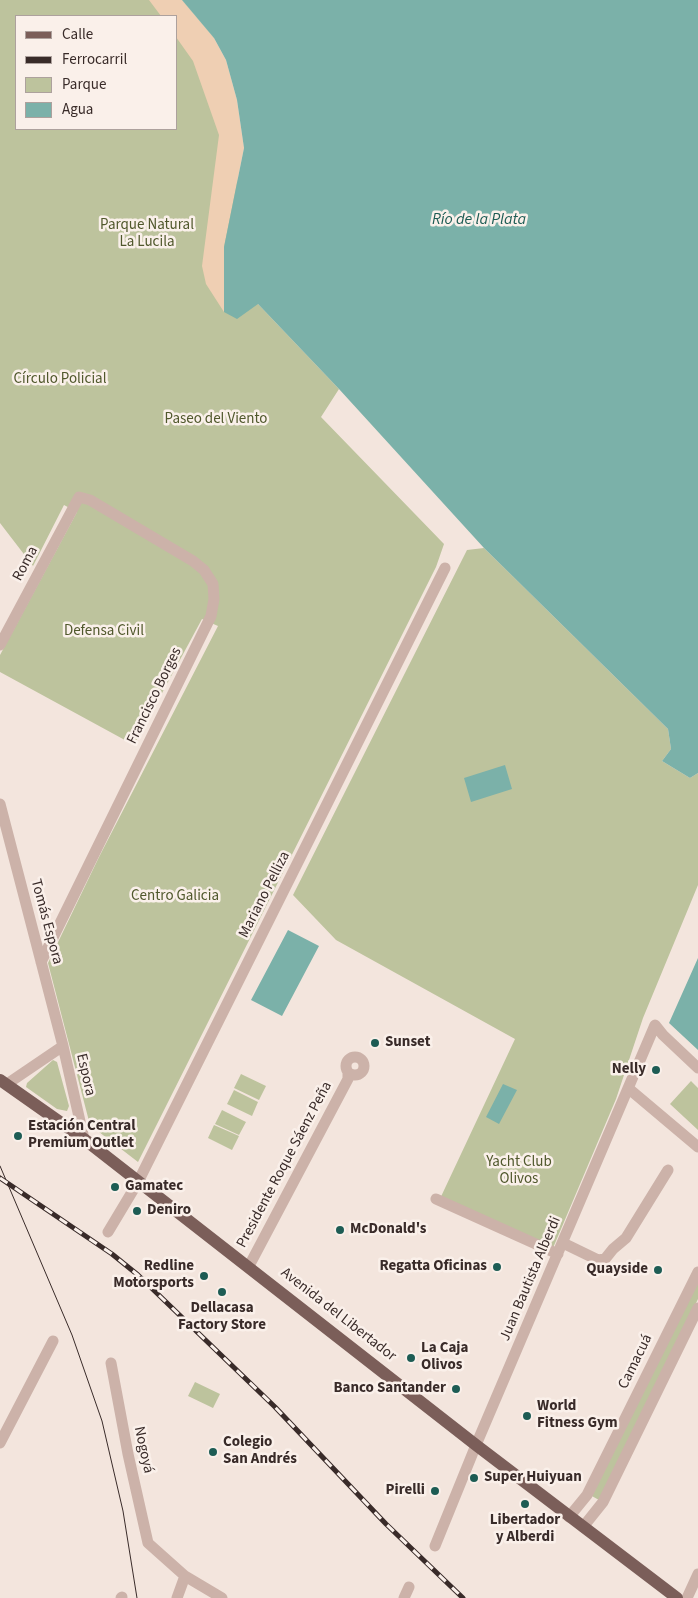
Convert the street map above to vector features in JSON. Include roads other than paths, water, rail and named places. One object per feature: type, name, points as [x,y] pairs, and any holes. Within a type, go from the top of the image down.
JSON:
[{"type":"main road","name":"Avenida del Libertador","points":[[3,1082],[84,1139],[569,1517],[677,1598]]},
{"type":"street","name":"Roma","points":[[0,645],[80,497]]},
{"type":"street","name":"Francisco Borges","points":[[41,962],[211,616],[214,599],[213,584],[204,570],[193,561],[90,500],[80,497]]},
{"type":"street","name":"Mariano Pelliza","points":[[108,1232],[138,1182],[445,568]]},
{"type":"street","name":"Tomás Espora","points":[[0,804],[63,1046]]},
{"type":"street","name":"Juan Bautista Alberdi","points":[[435,1546],[476,1445],[655,1025],[698,1068]]},
{"type":"street","points":[[3,1082],[63,1046]]},
{"type":"street","name":"Espora","points":[[63,1046],[84,1139]]},
{"type":"street","name":"Presidente Roque Sáenz Peña","points":[[249,1266],[351,1075]]},
{"type":"street","points":[[628,1088],[698,1148]]},
{"type":"street","points":[[563,1243],[598,1260],[605,1259],[626,1238],[668,1170]]},
{"type":"street","points":[[436,1199],[558,1254]]},
{"type":"street","name":"Camacuá","points":[[569,1517],[587,1495],[696,1279]]},
{"type":"street","points":[[583,1527],[603,1502],[698,1308]]},
{"type":"street","points":[[0,1443],[4,1425],[52,1340]]},
{"type":"street","name":"Nogoyá","points":[[111,1363],[128,1454],[148,1543],[185,1576]]},
{"type":"street","points":[[620,1429],[635,1437]]},
{"type":"street","points":[[687,1598],[698,1574]]},
{"type":"street","points":[[177,1598],[185,1576],[222,1598]]},
{"type":"water","name":"Río de la Plata","points":[[182,0],[698,0],[698,773],[690,778],[662,761],[671,749],[668,729],[484,548],[339,389],[258,304],[237,319],[224,312],[224,247],[244,148],[237,100],[226,60],[214,38]]},
{"type":"water","points":[[505,765],[512,789],[471,802],[464,778]]},
{"type":"water","points":[[288,930],[319,946],[282,1016],[251,1000]]},
{"type":"water","points":[[698,958],[698,1050],[669,1023]]},
{"type":"water","points":[[503,1084],[517,1090],[499,1124],[486,1117]]},
{"type":"tram line","points":[[0,1166],[72,1335],[102,1421],[123,1511],[137,1598]]},
{"type":"railway","points":[[0,1178],[112,1254],[138,1275],[275,1407],[386,1524],[463,1598]]},
{"type":"place","name":"Sunset","points":[[375,1043]]},
{"type":"place","name":"Nelly","points":[[656,1070]]},
{"type":"place","name":"Estación Central Premium Outlet","points":[[18,1136]]},
{"type":"place","name":"Gamatec","points":[[115,1187]]},
{"type":"place","name":"Deniro","points":[[137,1211]]},
{"type":"place","name":"McDonald's","points":[[340,1230]]},
{"type":"place","name":"Regatta Oficinas","points":[[497,1267]]},
{"type":"place","name":"Quayside","points":[[658,1270]]},
{"type":"place","name":"Redline Motorsports","points":[[204,1276]]},
{"type":"place","name":"Dellacasa Factory Store","points":[[222,1292]]},
{"type":"place","name":"La Caja Olivos","points":[[411,1358]]},
{"type":"place","name":"Banco Santander","points":[[456,1389]]},
{"type":"place","name":"World Fitness Gym","points":[[527,1416]]},
{"type":"place","name":"Colegio San Andrés","points":[[213,1452]]},
{"type":"place","name":"Super Huiyuan","points":[[474,1478]]},
{"type":"place","name":"Pirelli","points":[[435,1491]]},
{"type":"place","name":"Libertador y Alberdi","points":[[525,1504]]},
{"type":"park label","name":"Parque Natural La Lucila","points":[[147,234]]},
{"type":"park label","name":"Círculo Policial","points":[[60,380]]},
{"type":"park label","name":"Paseo del Viento","points":[[216,420]]},
{"type":"park label","name":"Defensa Civil","points":[[104,632]]},
{"type":"park label","name":"Centro Galicia","points":[[175,897]]},
{"type":"park label","name":"Yacht Club Olivos","points":[[519,1172]]}]
